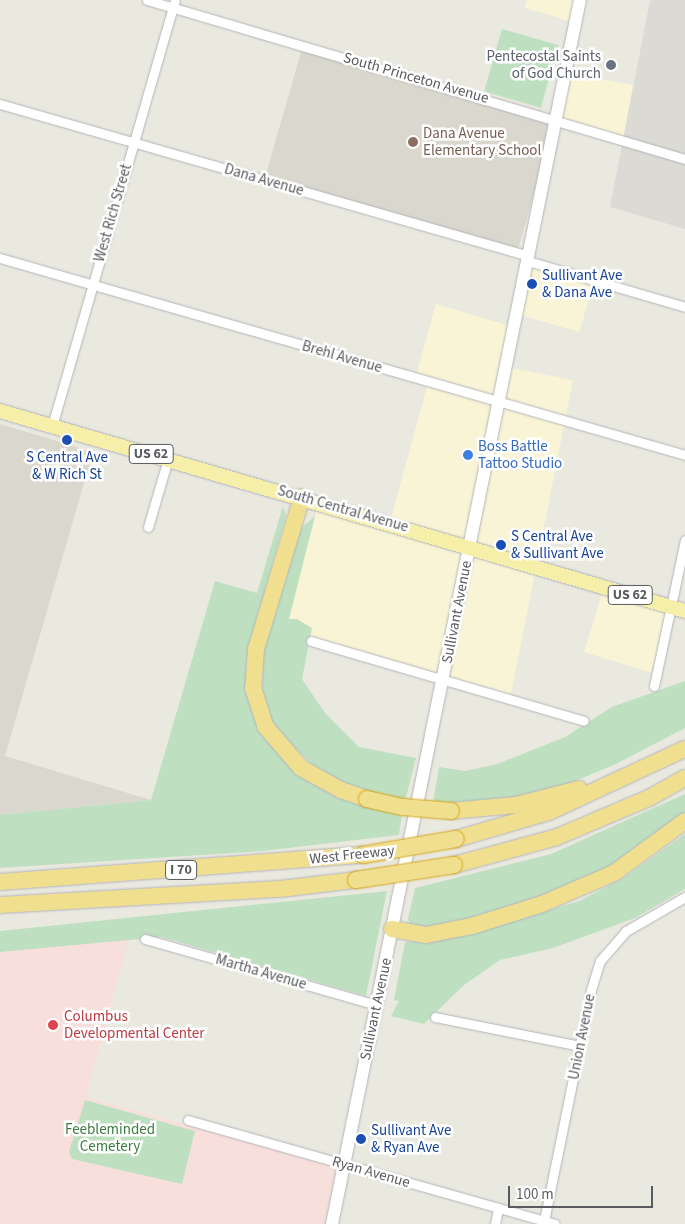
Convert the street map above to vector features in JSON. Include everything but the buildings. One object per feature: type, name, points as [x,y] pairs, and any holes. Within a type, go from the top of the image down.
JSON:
[{"type":"highway","points":[[302,497],[256,649],[253,688],[265,726],[301,768],[341,790],[367,799],[451,811],[545,800],[633,776]]},
{"type":"highway","name":"West Freeway","points":[[0,882],[363,855],[456,840],[549,812],[633,776],[685,749]]},
{"type":"highway","name":"West Freeway","points":[[0,905],[280,890],[454,865],[557,836],[633,805],[685,778]]},
{"type":"highway","points":[[392,929],[426,935],[472,926],[542,904],[614,873],[685,821]]},
{"type":"main road","name":"Sullivant Avenue","points":[[332,1224],[444,679],[580,0]]},
{"type":"main road","name":"South Central Avenue","points":[[0,411],[470,546],[685,611]]},
{"type":"street","name":"South Princeton Avenue","points":[[147,0],[174,4],[556,118],[685,159]]},
{"type":"street","name":"West Rich Street","points":[[52,426],[174,4]]},
{"type":"street","name":"Dana Avenue","points":[[0,104],[528,258],[685,307]]},
{"type":"street","name":"Brehl Avenue","points":[[0,258],[685,455]]},
{"type":"street","points":[[148,526],[168,459]]},
{"type":"street","points":[[654,686],[685,540]]},
{"type":"street","points":[[311,641],[584,720]]},
{"type":"street","name":"Union Avenue","points":[[544,1221],[595,975],[606,951],[626,931],[685,897]]},
{"type":"street","name":"Martha Avenue","points":[[145,938],[377,1005]]},
{"type":"street","points":[[435,1017],[580,1046]]},
{"type":"street","name":"Ryan Avenue","points":[[188,1120],[555,1224]]},
{"type":"street","points":[[495,1224],[498,1208]]},
{"type":"shaded area","points":[[527,0],[580,0],[576,23],[525,8]]},
{"type":"shaded area","points":[[650,0],[685,0],[685,229],[610,207]]},
{"type":"shaded area","name":"Dana Avenue Elementary School","points":[[303,45],[556,117],[517,252],[264,180]]},
{"type":"shaded area","points":[[566,72],[633,85],[623,139],[556,118]]},
{"type":"shaded area","points":[[528,261],[594,280],[579,332],[513,313]]},
{"type":"shaded area","points":[[436,304],[514,327],[506,367],[573,380],[510,699],[311,641],[288,619],[319,502],[390,522],[428,383],[415,379]]},
{"type":"shaded area","points":[[0,424],[93,452],[5,756],[151,800],[0,815]]},
{"type":"shaded area","points":[[604,587],[671,607],[651,672],[584,652]]},
{"type":"shaded area","name":"Columbus Developmental Center","points":[[129,939],[86,1097],[336,1166],[325,1224],[0,1224],[0,952]]},
{"type":"green space","points":[[502,29],[559,45],[541,108],[484,91]]},
{"type":"green space","points":[[283,506],[286,516],[248,651],[246,674],[248,699],[284,759],[402,814],[399,835],[263,851],[0,868],[0,815],[151,800],[215,581],[257,593]]},
{"type":"green space","points":[[315,516],[289,619],[297,619],[312,628],[302,679],[325,713],[359,747],[416,758],[405,801],[366,793],[319,771],[279,733],[267,713],[262,696],[263,653],[299,530]]},
{"type":"green space","points":[[685,681],[685,728],[616,764],[568,784],[508,799],[433,803],[439,767],[465,771],[497,764],[565,737],[612,707]]},
{"type":"green space","points":[[685,794],[685,816],[608,868],[570,887],[434,930],[410,926],[408,919],[415,888],[551,854]]},
{"type":"green space","points":[[685,834],[685,889],[635,918],[553,948],[500,960],[464,985],[424,1024],[391,1016],[399,1001],[394,1000],[405,942],[425,942],[480,931],[579,901],[623,878]]},
{"type":"green space","points":[[387,891],[366,996],[161,937],[0,952],[0,931]]},
{"type":"green space","name":"Feebleminded Cemetery","points":[[85,1100],[195,1131],[182,1184],[72,1159],[69,1152]]},
{"type":"place","name":"Pentecostal Saints of God Church","points":[[611,65]]},
{"type":"place","name":"Dana Avenue Elementary School","points":[[413,142]]},
{"type":"place","name":"Sullivant Ave & Dana Ave","points":[[532,284]]},
{"type":"place","name":"S Central Ave & W Rich St","points":[[67,440]]},
{"type":"place","name":"Boss Battle Tattoo Studio","points":[[468,455]]},
{"type":"place","name":"S Central Ave & Sullivant Ave","points":[[501,545]]},
{"type":"place","name":"Columbus Developmental Center","points":[[53,1025]]},
{"type":"place","name":"Sullivant Ave & Ryan Ave","points":[[361,1139]]}]
